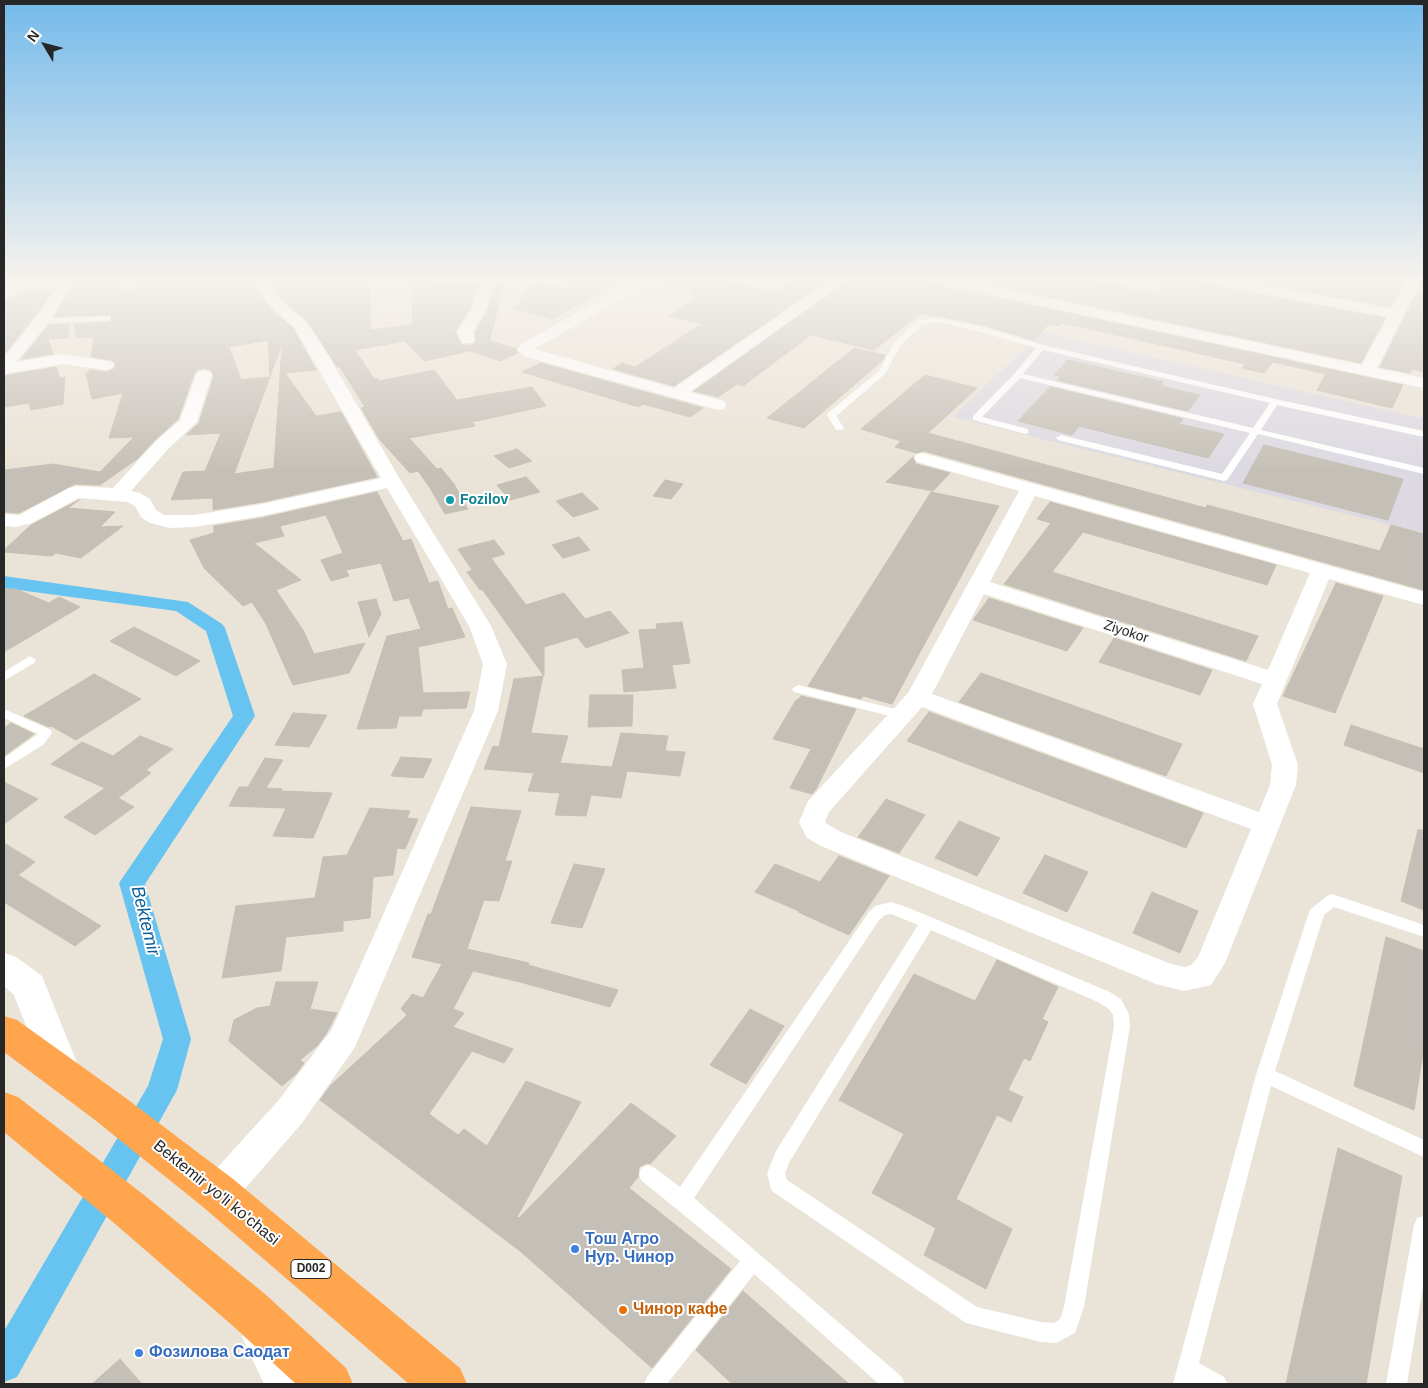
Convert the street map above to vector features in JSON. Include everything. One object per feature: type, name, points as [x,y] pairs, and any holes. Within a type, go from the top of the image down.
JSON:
[{"type":"highway","name":"Bektemir yo'li ko'chasi","points":[[4,1031],[175,1158],[305,1265],[444,1384]]},
{"type":"highway","points":[[4,1109],[33,1141],[129,1209],[249,1310],[330,1384]]},
{"type":"street","points":[[4,368],[24,343]]},
{"type":"street","points":[[218,1193],[290,1112],[344,1037],[486,711],[495,664],[480,626],[392,481],[313,343]]},
{"type":"street","points":[[534,343],[525,350],[532,354],[718,405]]},
{"type":"street","points":[[677,394],[750,343]]},
{"type":"street","points":[[1239,343],[1424,383]]},
{"type":"street","points":[[1367,370],[1381,343]]},
{"type":"street","points":[[4,368],[63,359],[106,365]]},
{"type":"street","points":[[118,494],[162,445],[188,422],[204,375]]},
{"type":"street","points":[[923,458],[1424,599]]},
{"type":"street","points":[[4,520],[16,521],[25,519],[68,494],[76,492],[118,494],[133,497],[143,503],[148,513],[157,519],[170,522],[194,521],[262,510],[392,481]]},
{"type":"street","points":[[1030,488],[910,706],[817,808],[812,822],[817,831],[840,843],[1166,975],[1184,980],[1200,976],[1210,963],[1286,775],[1285,764],[1265,704],[1322,570]]},
{"type":"street","name":"Ziyokor","points":[[978,585],[1274,680]]},
{"type":"street","points":[[910,706],[1266,825]]},
{"type":"street","points":[[4,967],[29,986],[62,1073]]},
{"type":"street","points":[[249,1310],[285,1384]]},
{"type":"lane","points":[[839,428],[831,415],[882,372],[900,343]]},
{"type":"lane","points":[[1026,343],[1275,402],[1424,434]]},
{"type":"lane","points":[[1025,430],[976,418],[1018,375],[1041,347]]},
{"type":"lane","points":[[1018,375],[1424,471]]},
{"type":"lane","points":[[1061,438],[1224,478],[1275,402]]},
{"type":"lane","points":[[4,676],[30,660]]},
{"type":"lane","points":[[798,689],[910,706]]},
{"type":"lane","points":[[4,713],[46,733],[38,742],[4,764]]},
{"type":"lane","points":[[1217,1384],[1185,1376],[1265,1075],[1317,912],[1332,900],[1424,931]]},
{"type":"lane","points":[[682,1200],[874,916],[880,910],[891,908],[928,922],[1104,997],[1115,1004],[1121,1014],[1122,1026],[1074,1307],[1068,1326],[1056,1333],[1041,1332],[973,1316],[779,1185],[776,1173],[782,1158],[928,922]]},
{"type":"lane","points":[[1265,1075],[1424,1149]]},
{"type":"lane","points":[[648,1174],[753,1260],[895,1384]]},
{"type":"lane","points":[[1396,1384],[1424,1225]]},
{"type":"lane","points":[[654,1384],[753,1260]]},
{"type":"shaded area","points":[[1031,343],[1089,343],[1420,418],[1424,409],[1424,533],[953,417]]},
{"type":"building","points":[[4,343],[13,343],[4,354]]},
{"type":"building","points":[[34,343],[49,343],[53,354],[21,359]]},
{"type":"building","points":[[93,343],[253,343],[229,347],[241,380],[270,377],[234,474],[274,468],[282,345],[270,376],[268,343],[301,343],[316,370],[285,373],[316,416],[341,412],[377,477],[262,502],[213,510],[213,498],[171,500],[183,472],[205,471],[221,433],[186,435],[199,423],[214,376],[211,370],[203,368],[197,370],[194,374],[178,419],[137,459],[100,485],[75,484],[19,513],[4,512],[4,470],[53,464],[100,472],[134,437],[109,438],[123,393],[92,399],[86,373],[89,373],[89,370],[107,372],[114,369],[116,364],[112,360],[91,357]]},
{"type":"building","points":[[322,343],[395,343],[355,350],[374,379],[378,378],[379,381],[434,370],[457,400],[532,387],[546,406],[472,422],[475,426],[409,438],[437,469],[441,468],[454,484],[468,509],[445,514],[418,471],[410,473],[380,440],[361,408],[365,407],[340,367],[337,367]]},
{"type":"building","points":[[407,343],[461,343],[462,345],[472,345],[474,343],[497,343],[516,349],[518,353],[500,361],[470,351],[424,361]]},
{"type":"building","points":[[673,343],[737,343],[674,386],[613,369],[622,363],[635,367]]},
{"type":"building","points":[[761,343],[801,343],[743,386],[737,384],[718,397],[694,391]]},
{"type":"building","points":[[844,343],[883,343],[874,350]]},
{"type":"building","points":[[1151,343],[1206,343],[1403,385],[1392,408],[1317,390],[1326,374],[1273,362],[1264,373],[1242,368],[1245,364]]},
{"type":"building","points":[[1266,343],[1372,343],[1361,363]]},
{"type":"building","points":[[1392,343],[1424,343],[1424,372],[1412,369],[1410,373],[1380,367]]},
{"type":"building","points":[[854,348],[885,355],[883,360],[804,428],[767,418]]},
{"type":"building","points":[[1068,360],[1163,382],[1161,386],[1200,395],[1188,411],[1057,380],[1061,376],[1054,375]]},
{"type":"building","points":[[541,363],[703,408],[690,417],[643,404],[639,407],[522,372]]},
{"type":"building","points":[[56,367],[60,378],[65,377],[63,404],[31,410],[29,403],[4,407],[4,376]]},
{"type":"building","points":[[925,375],[977,388],[928,433],[1206,508],[1207,505],[1380,551],[1391,525],[1424,534],[1424,590],[924,451],[916,453],[895,447],[901,441],[861,429]]},
{"type":"building","points":[[1050,387],[1183,419],[1179,424],[1224,434],[1208,458],[1079,426],[1072,435],[1018,421]]},
{"type":"building","points":[[1264,445],[1403,479],[1388,520],[1243,483]]},
{"type":"building","points":[[517,449],[532,461],[509,468],[494,456]]},
{"type":"building","points":[[913,457],[916,464],[950,473],[933,491],[886,482]]},
{"type":"building","points":[[526,477],[540,492],[510,500],[497,485]]},
{"type":"building","points":[[665,480],[683,484],[671,499],[653,496]]},
{"type":"building","points":[[377,492],[403,541],[411,539],[429,583],[438,581],[448,609],[452,608],[465,637],[418,647],[423,693],[470,692],[466,708],[423,709],[421,716],[399,716],[396,728],[357,729],[387,636],[421,629],[409,598],[394,601],[381,563],[346,570],[349,576],[331,581],[321,560],[343,553],[326,515],[280,526],[284,536],[254,543],[301,580],[276,590],[303,630],[314,654],[365,643],[349,673],[293,685],[266,624],[252,602],[243,606],[204,568],[190,540],[214,533],[214,526],[262,518]]},
{"type":"building","points":[[931,492],[999,506],[892,704],[863,696],[861,699],[808,686]]},
{"type":"building","points":[[582,493],[599,509],[573,517],[556,501]]},
{"type":"building","points":[[79,500],[68,508],[115,512],[100,527],[123,526],[81,558],[56,553],[52,556],[4,552],[31,525]]},
{"type":"building","points":[[1050,502],[1276,565],[1267,585],[1083,532],[1052,572],[1258,636],[1246,661],[1004,584],[1051,523],[1037,519]]},
{"type":"building","points":[[579,537],[590,550],[563,558],[552,545]]},
{"type":"building","points":[[494,540],[505,554],[491,558],[526,605],[564,593],[585,619],[610,611],[629,633],[586,648],[577,637],[544,647],[544,676],[482,589],[480,590],[467,572],[472,570],[458,549]]},
{"type":"building","points":[[1336,583],[1383,596],[1335,713],[1283,696]]},
{"type":"building","points":[[4,589],[16,589],[49,603],[59,597],[80,607],[4,652]]},
{"type":"building","points":[[989,598],[1083,628],[1067,651],[973,620]]},
{"type":"building","points":[[376,599],[381,614],[369,637],[358,602]]},
{"type":"building","points":[[682,622],[690,663],[672,665],[676,688],[624,692],[622,670],[644,668],[639,630],[657,629],[656,624]]},
{"type":"building","points":[[134,627],[200,661],[176,676],[110,641]]},
{"type":"building","points":[[1114,638],[1212,670],[1200,695],[1099,662]]},
{"type":"building","points":[[981,673],[1182,744],[1166,776],[959,702]]},
{"type":"building","points":[[94,674],[141,699],[76,740],[51,726],[49,727],[24,716]]},
{"type":"building","points":[[543,676],[531,733],[568,736],[560,763],[612,767],[621,733],[668,736],[665,751],[685,752],[680,776],[627,771],[621,798],[591,795],[586,816],[555,815],[560,793],[528,791],[534,773],[484,769],[493,746],[499,747],[514,679]]},
{"type":"building","points":[[590,695],[633,695],[632,726],[588,727]]},
{"type":"building","points":[[801,696],[856,709],[812,794],[790,788],[811,749],[773,739],[796,700]]},
{"type":"building","points":[[929,712],[1203,813],[1186,848],[907,741]]},
{"type":"building","points":[[293,713],[327,715],[309,747],[275,745]]},
{"type":"building","points":[[11,723],[34,734],[4,756],[4,728]]},
{"type":"building","points":[[1351,725],[1424,749],[1424,773],[1344,745]]},
{"type":"building","points":[[140,736],[173,749],[146,770],[151,773],[118,798],[134,807],[95,835],[64,817],[105,788],[51,764],[82,742],[113,756]]},
{"type":"building","points":[[401,757],[432,759],[423,778],[391,776]]},
{"type":"building","points":[[265,758],[283,760],[266,788],[282,789],[281,791],[332,793],[313,838],[273,836],[286,808],[229,806],[239,787],[248,787]]},
{"type":"building","points":[[4,782],[38,799],[4,824]]},
{"type":"building","points":[[886,799],[925,815],[899,853],[858,837]]},
{"type":"building","points":[[471,807],[521,811],[505,861],[512,861],[499,901],[484,900],[467,949],[529,963],[528,965],[618,990],[610,1007],[473,971],[453,1009],[464,1013],[453,1027],[513,1049],[504,1063],[472,1051],[429,1114],[458,1135],[464,1129],[487,1146],[526,1081],[581,1102],[517,1217],[519,1218],[631,1103],[676,1136],[650,1164],[647,1163],[639,1167],[638,1177],[629,1188],[731,1269],[652,1368],[520,1251],[320,1100],[331,1085],[407,1015],[401,1009],[412,994],[423,998],[442,964],[412,957],[428,914],[431,914]]},
{"type":"building","points":[[370,808],[410,811],[407,818],[418,819],[405,849],[397,848],[393,875],[373,877],[370,918],[343,921],[343,931],[286,937],[281,971],[222,978],[236,906],[315,898],[323,857],[347,855]]},
{"type":"building","points":[[959,821],[1000,838],[977,876],[935,858]]},
{"type":"building","points":[[1418,830],[1424,830],[1424,910],[1401,901]]},
{"type":"building","points":[[4,843],[35,862],[18,875],[101,926],[75,946],[4,902]]},
{"type":"building","points":[[1045,855],[1088,872],[1067,912],[1023,893]]},
{"type":"building","points":[[839,856],[889,876],[849,935],[755,892],[775,864],[820,882]]},
{"type":"building","points":[[574,864],[605,869],[582,928],[551,923]]},
{"type":"building","points":[[1152,892],[1198,911],[1180,953],[1133,933]]},
{"type":"building","points":[[1386,937],[1424,951],[1424,1046],[1414,1110],[1354,1086]]},
{"type":"building","points":[[997,960],[1058,987],[1042,1019],[1048,1022],[1030,1061],[1024,1058],[1008,1090],[1023,1097],[1011,1122],[997,1115],[956,1199],[1012,1229],[986,1289],[924,1255],[936,1228],[872,1193],[904,1134],[839,1100],[914,974],[975,1001]]},
{"type":"building","points":[[276,982],[318,982],[310,1009],[337,1013],[317,1046],[300,1060],[304,1063],[296,1074],[282,1086],[229,1041],[234,1020],[257,1008],[270,1006]]},
{"type":"building","points":[[750,1009],[784,1026],[746,1084],[710,1065]]},
{"type":"building","points":[[1338,1148],[1402,1176],[1366,1384],[1286,1384]]},
{"type":"building","points":[[743,1291],[849,1384],[732,1384],[696,1350]]},
{"type":"building","points":[[120,1359],[142,1384],[92,1384]]},
{"type":"waterway","name":"Bektemir","points":[[4,582],[181,606],[215,628],[244,716],[132,883],[177,1039],[162,1090],[4,1364]]},
{"type":"place","name":"Fozilov","points":[[450,500]]},
{"type":"place","name":"Тош Агро Нур. Чинор","points":[[575,1249]]},
{"type":"place","name":"Чинор кафе","points":[[623,1310]]},
{"type":"place","name":"Фозилова Саодат","points":[[139,1353]]}]
